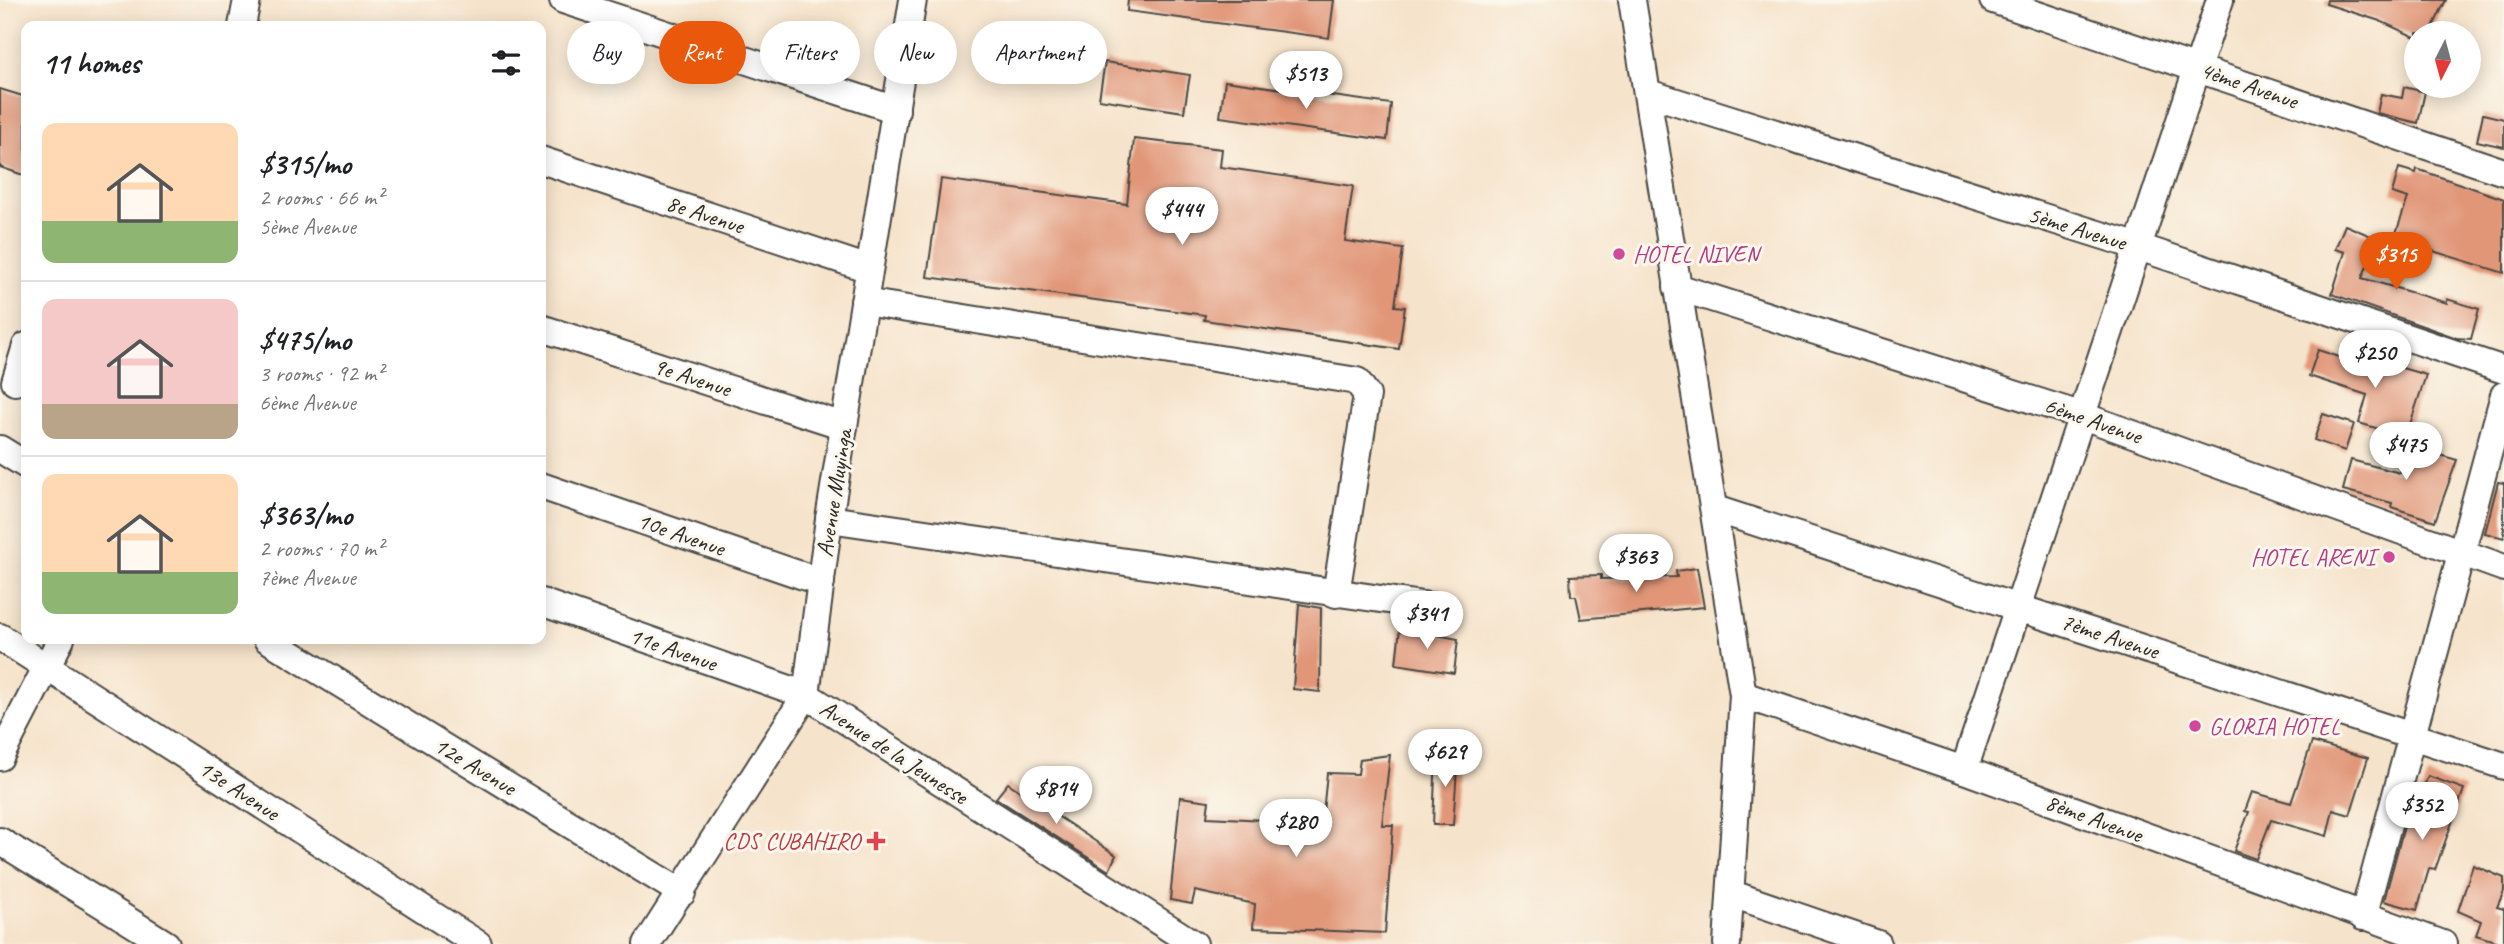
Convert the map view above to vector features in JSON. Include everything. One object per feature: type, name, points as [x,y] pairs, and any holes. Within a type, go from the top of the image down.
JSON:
[{"type":"street","points":[[243,21],[247,0]]},
{"type":"street","points":[[564,0],[896,110]]},
{"type":"street","name":"Avenue Muyinga","points":[[647,944],[806,695],[829,519],[913,0]]},
{"type":"street","points":[[1632,0],[1743,695],[1727,944]]},
{"type":"street","name":"4ème Avenue","points":[[1993,0],[2504,172]]},
{"type":"street","points":[[1964,770],[2220,0]]},
{"type":"street","name":"5ème Avenue","points":[[1648,93],[2136,246],[2504,370]]},
{"type":"street","name":"8e Avenue","points":[[546,162],[869,269]]},
{"type":"street","name":"6ème Avenue","points":[[1677,287],[2083,416],[2504,568]]},
{"type":"street","points":[[864,302],[1357,381],[1367,394],[1336,594]]},
{"type":"street","name":"9e Avenue","points":[[546,330],[844,426]]},
{"type":"street","points":[[14,381],[21,361]]},
{"type":"street","points":[[2363,917],[2504,395]]},
{"type":"street","points":[[0,449],[21,462]]},
{"type":"street","name":"10e Avenue","points":[[546,487],[821,582]]},
{"type":"street","name":"7ème Avenue","points":[[1715,509],[2504,766]]},
{"type":"street","points":[[829,519],[1443,608]]},
{"type":"street","name":"11e Avenue","points":[[546,604],[806,695]]},
{"type":"street","name":"13e Avenue","points":[[0,637],[478,944]]},
{"type":"street","points":[[0,757],[58,644]]},
{"type":"street","name":"12e Avenue","points":[[275,644],[682,893]]},
{"type":"street","name":"Avenue de la Jeunesse","points":[[806,695],[1194,944]]},
{"type":"street","name":"8ème Avenue","points":[[1743,695],[1964,770],[2443,944]]},
{"type":"street","points":[[0,841],[166,944]]},
{"type":"street","points":[[1732,894],[1878,944]]},
{"type":"building","points":[[1128,0],[1334,0],[1329,38],[1127,11]]},
{"type":"building","points":[[2327,0],[2446,0],[2436,21],[2404,21],[2404,32],[2380,21],[2326,4]]},
{"type":"building","points":[[1107,62],[1190,75],[1184,112],[1099,99],[1101,84],[1107,84]]},
{"type":"building","points":[[1225,81],[1391,104],[1387,140],[1220,117]]},
{"type":"building","points":[[2404,87],[2404,98],[2424,98],[2418,123],[2377,113],[2381,94],[2402,98]]},
{"type":"building","points":[[0,89],[21,95],[21,174],[0,167]]},
{"type":"building","points":[[2483,114],[2504,119],[2504,147],[2477,141]]},
{"type":"building","points":[[1134,139],[1222,149],[1220,167],[1353,186],[1345,241],[1403,249],[1395,306],[1405,307],[1399,349],[1204,320],[1205,315],[927,277],[941,179],[1127,204]]},
{"type":"building","points":[[2399,168],[2416,173],[2417,169],[2504,199],[2504,273],[2394,239],[2408,198],[2392,193]]},
{"type":"building","points":[[2345,225],[2378,239],[2362,278],[2447,303],[2447,299],[2479,309],[2471,339],[2457,338],[2332,294],[2345,252],[2335,249]]},
{"type":"building","points":[[2318,350],[2376,369],[2378,361],[2426,375],[2406,437],[2359,423],[2367,395],[2309,376]]},
{"type":"building","points":[[2323,414],[2354,424],[2345,451],[2314,440]]},
{"type":"building","points":[[2408,446],[2457,460],[2435,521],[2391,507],[2392,503],[2343,490],[2351,460],[2400,473]]},
{"type":"building","points":[[2498,482],[2504,483],[2504,538],[2485,533]]},
{"type":"building","points":[[1697,568],[1704,607],[1581,619],[1576,596],[1571,596],[1570,576],[1601,575],[1601,579],[1677,577],[1676,571]]},
{"type":"building","points":[[1299,604],[1321,608],[1320,692],[1293,689]]},
{"type":"building","points":[[1400,628],[1458,639],[1454,673],[1396,664]]},
{"type":"building","points":[[2312,742],[2368,758],[2350,815],[2333,810],[2327,836],[2271,820],[2256,859],[2234,851],[2249,812],[2245,811],[2252,792],[2291,803]]},
{"type":"building","points":[[1436,752],[1458,756],[1453,825],[1433,825]]},
{"type":"building","points":[[1390,755],[1382,825],[1393,825],[1385,933],[1253,928],[1255,904],[1195,891],[1192,904],[1170,900],[1180,797],[1209,801],[1207,817],[1322,823],[1327,773],[1358,774],[1360,759]]},
{"type":"building","points":[[2428,776],[2464,789],[2435,870],[2429,869],[2417,910],[2384,901],[2410,804],[2416,806]]},
{"type":"building","points":[[1008,783],[1116,855],[1109,871],[996,798]]},
{"type":"building","points":[[2473,865],[2504,878],[2504,891],[2497,907],[2504,909],[2504,944],[2476,935],[2481,921],[2458,911]]},
{"type":"place","name":"HOTEL NIVEN","points":[[1619,254]]},
{"type":"place","name":"HOTEL ARENI","points":[[2389,557]]},
{"type":"place","name":"GLORIA HOTEL","points":[[2195,726]]},
{"type":"place","name":"CDS CUBAHIRO","points":[[876,841]]}]
